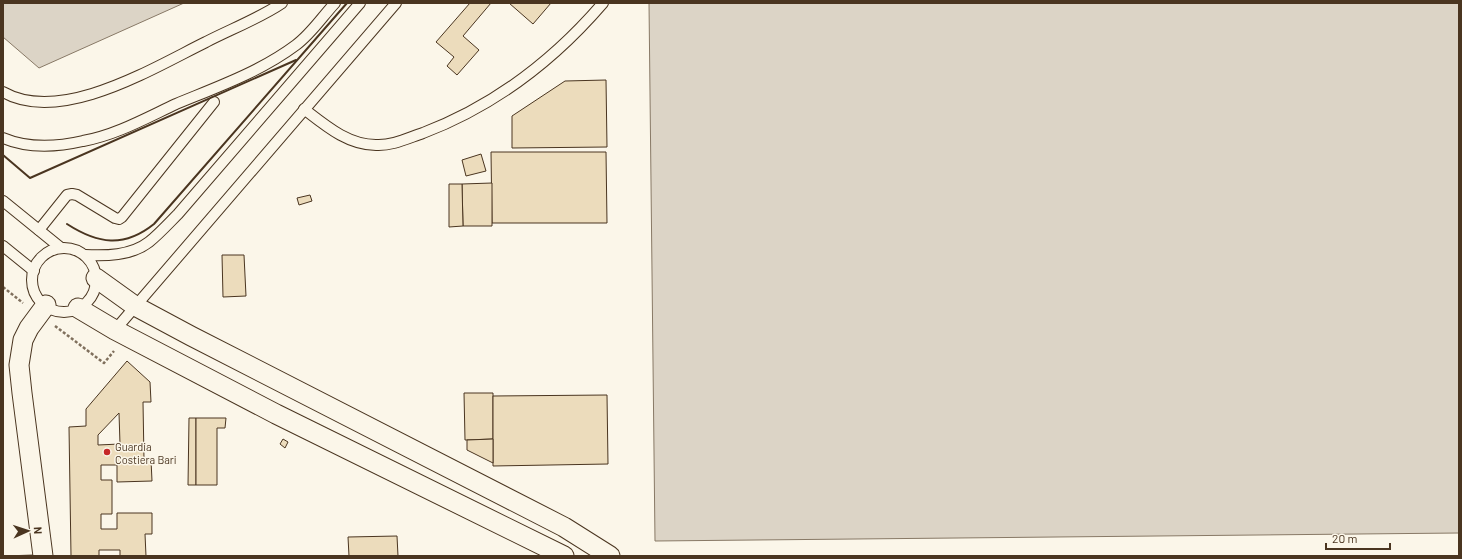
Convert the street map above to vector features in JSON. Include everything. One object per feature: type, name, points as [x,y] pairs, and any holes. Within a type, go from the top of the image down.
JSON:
[{"type":"street","points":[[96,278],[135,306],[564,526],[610,556]]},
{"type":"street","points":[[43,556],[22,393],[20,365],[23,340],[29,328],[46,305]]},
{"type":"street","points":[[78,308],[115,330],[276,414],[564,556]]},
{"type":"lane","points":[[3,92],[12,97],[29,100],[70,100],[91,94],[122,83],[282,3]]},
{"type":"lane","points":[[3,138],[25,144],[45,146],[66,145],[113,133],[269,63],[305,37],[335,3]]},
{"type":"lane","points":[[84,255],[114,255],[141,247],[149,242],[178,214],[360,3]]},
{"type":"lane","points":[[115,330],[396,3]]},
{"type":"lane","points":[[304,110],[337,133],[355,142],[377,146],[400,142],[439,127],[476,108],[511,87],[536,69],[570,39],[603,3]]},
{"type":"lane","points":[[40,230],[67,195],[72,194],[78,195],[115,218],[119,219],[122,217],[214,102]]},
{"type":"lane","points":[[3,201],[61,248]]},
{"type":"lane","points":[[3,246],[34,271]]},
{"type":"lane","points":[[61,248],[74,249],[84,255],[92,265],[96,278],[93,294],[88,301],[78,308],[70,311],[61,311],[46,305],[35,292],[33,284],[34,271],[42,257],[53,250],[61,248]]},
{"type":"shaded area","points":[[3,3],[184,3],[39,68],[3,37]]},
{"type":"shaded area","points":[[649,3],[1459,3],[1459,533],[655,541]]},
{"type":"building","points":[[470,3],[491,3],[463,36],[479,50],[457,75],[447,66],[454,57],[436,42]]},
{"type":"building","points":[[509,3],[551,3],[533,24]]},
{"type":"building","points":[[606,80],[607,147],[512,148],[512,116],[565,81]]},
{"type":"building","points":[[491,152],[606,152],[607,223],[492,223]]},
{"type":"building","points":[[481,154],[486,171],[466,176],[462,160]]},
{"type":"building","points":[[492,183],[492,226],[463,226],[462,184]]},
{"type":"building","points":[[449,184],[462,184],[463,226],[449,227]]},
{"type":"building","points":[[310,195],[312,201],[299,205],[297,198]]},
{"type":"building","points":[[222,255],[244,255],[246,296],[223,297]]},
{"type":"building","name":"Guardia Costiera Bari","points":[[127,361],[150,382],[151,402],[143,402],[144,460],[151,460],[152,481],[117,482],[117,465],[101,465],[101,480],[112,480],[112,514],[101,514],[101,529],[117,529],[117,513],[152,513],[152,534],[145,534],[146,556],[120,556],[120,550],[99,550],[99,556],[71,556],[69,427],[86,426],[86,409]],"holes":[[[119,413],[120,444],[98,445],[98,435]]]},
{"type":"building","points":[[464,393],[493,393],[493,439],[465,440]]},
{"type":"building","points":[[607,395],[608,464],[493,466],[493,396]]},
{"type":"building","points":[[189,418],[196,418],[196,485],[188,485]]},
{"type":"building","points":[[196,418],[226,418],[225,428],[217,428],[217,485],[196,485]]},
{"type":"building","points":[[283,439],[288,442],[285,448],[280,444]]},
{"type":"building","points":[[493,439],[493,463],[467,450],[467,440]]},
{"type":"building","points":[[397,536],[398,556],[349,556],[348,537]]},
{"type":"building","points":[[35,555],[35,556],[3,556]]},
{"type":"wall","points":[[67,224],[89,236],[111,240],[121,240],[132,237],[143,232],[154,224],[347,3]]},
{"type":"wall","points":[[3,155],[30,178],[296,60]]},
{"type":"place","name":"Guardia Costiera Bari","points":[[107,452]]}]
